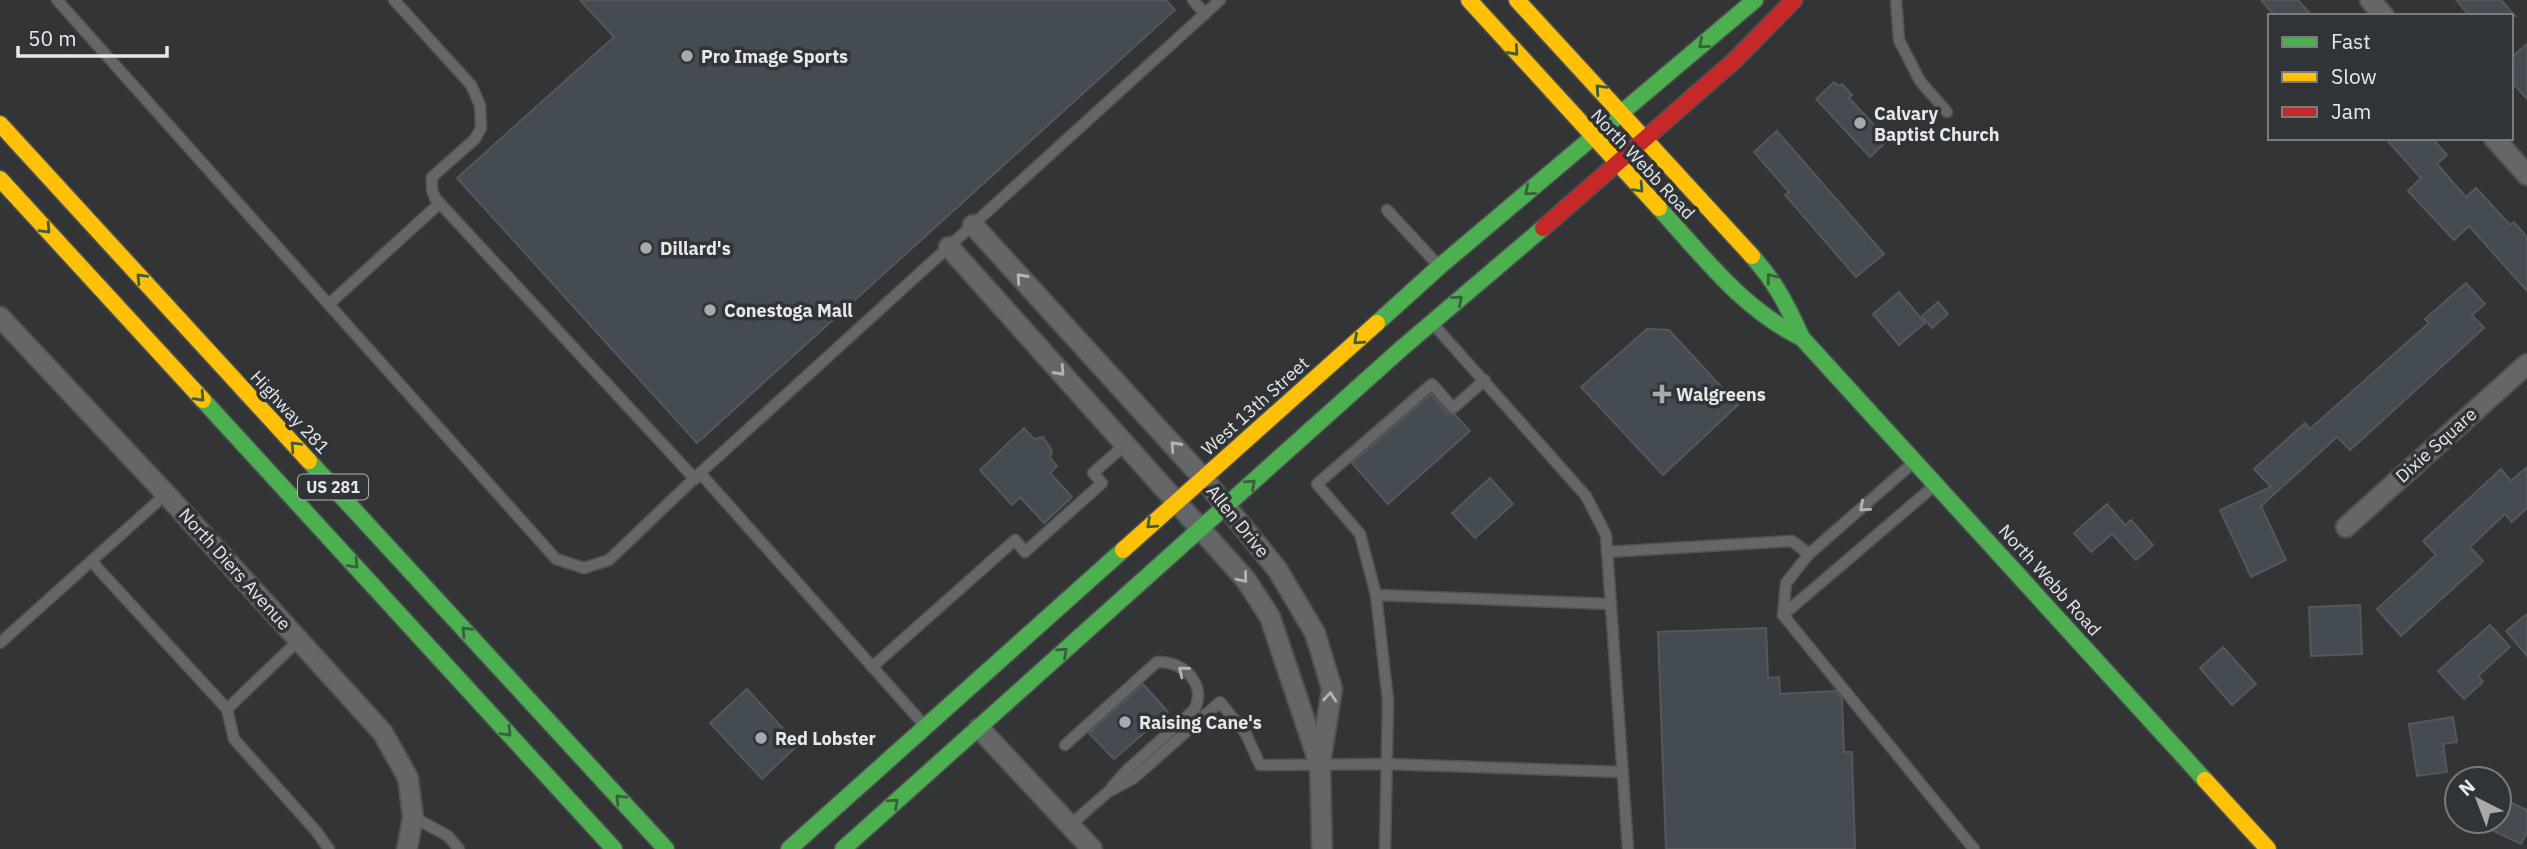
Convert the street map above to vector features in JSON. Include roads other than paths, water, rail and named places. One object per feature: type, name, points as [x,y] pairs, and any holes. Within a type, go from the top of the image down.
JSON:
[{"type":"main road","name":"North Webb Road","points":[[1469,0],[1744,301],[1777,326],[1802,338]]},
{"type":"main road","name":"North Webb Road","points":[[1517,0],[1772,278],[1783,295],[1802,338],[2268,849]]},
{"type":"main road","name":"West 13th Street","points":[[789,849],[1439,267],[1622,113],[1755,11],[1794,0]]},
{"type":"main road","name":"West 13th Street","points":[[843,849],[1432,323],[1618,165],[1646,139],[1755,11]]},
{"type":"main road","name":"Highway 281","points":[[0,124],[666,849]]},
{"type":"main road","name":"US 281","points":[[0,178],[614,849]]},
{"type":"street","points":[[2370,0],[2382,14]]},
{"type":"street","points":[[2496,140],[2527,175]]},
{"type":"street","name":"Allen Drive","points":[[973,225],[1227,506],[1277,569],[1315,633],[1332,689],[1320,764],[1322,849]]},
{"type":"street","name":"Allen Drive","points":[[949,247],[1246,580],[1270,617],[1320,764]]},
{"type":"street","name":"North Diers Avenue","points":[[0,317],[166,494],[383,733],[408,778],[413,817],[407,849]]},
{"type":"street","name":"Dixie Square","points":[[2346,527],[2527,364]]},
{"type":"street","points":[[979,727],[1092,849]]},
{"type":"lane","points":[[57,0],[556,559],[584,568],[609,561],[698,476],[1220,0]]},
{"type":"lane","points":[[394,0],[471,85],[480,105],[481,128],[475,139],[432,177],[432,190],[440,203],[698,476],[926,726]]},
{"type":"lane","points":[[1193,0],[1205,14]]},
{"type":"lane","points":[[1896,0],[1899,40],[1920,81],[1947,112]]},
{"type":"lane","points":[[329,304],[440,203]]},
{"type":"lane","points":[[1387,210],[1439,267]]},
{"type":"lane","points":[[1432,323],[1586,495],[1606,535],[1628,849]]},
{"type":"lane","points":[[1385,849],[1388,701],[1376,595],[1360,534],[1317,484],[1432,384],[1453,408],[1485,380]]},
{"type":"lane","points":[[872,667],[1015,540],[1025,551],[1102,483],[1093,473],[1125,444]]},
{"type":"lane","points":[[1915,462],[1809,554],[1786,583],[1783,615],[1974,849]]},
{"type":"lane","points":[[1783,615],[1937,484]]},
{"type":"lane","points":[[0,643],[166,494]]},
{"type":"lane","points":[[1607,552],[1792,541],[1809,554]]},
{"type":"lane","points":[[91,561],[227,709],[234,739],[329,849]]},
{"type":"lane","points":[[1376,595],[1611,604]]},
{"type":"lane","points":[[227,709],[299,640]]},
{"type":"lane","points":[[1065,745],[1157,662],[1176,664],[1192,678],[1199,689],[1199,700],[1194,710],[1070,825]]},
{"type":"lane","points":[[1108,792],[1134,778],[1220,702],[1246,734],[1261,765],[1386,764],[1623,772]]},
{"type":"lane","points":[[413,817],[448,836],[459,849]]},
{"type":"place","name":"Pro Image Sports","points":[[687,56]]},
{"type":"place","name":"Calvary Baptist Church","points":[[1860,123]]},
{"type":"place","name":"Dillard's","points":[[646,248]]},
{"type":"place","name":"Conestoga Mall","points":[[710,310]]},
{"type":"place","name":"Walgreens","points":[[1662,394]]},
{"type":"place","name":"Raising Cane's","points":[[1125,722]]},
{"type":"place","name":"Red Lobster","points":[[761,738]]}]
